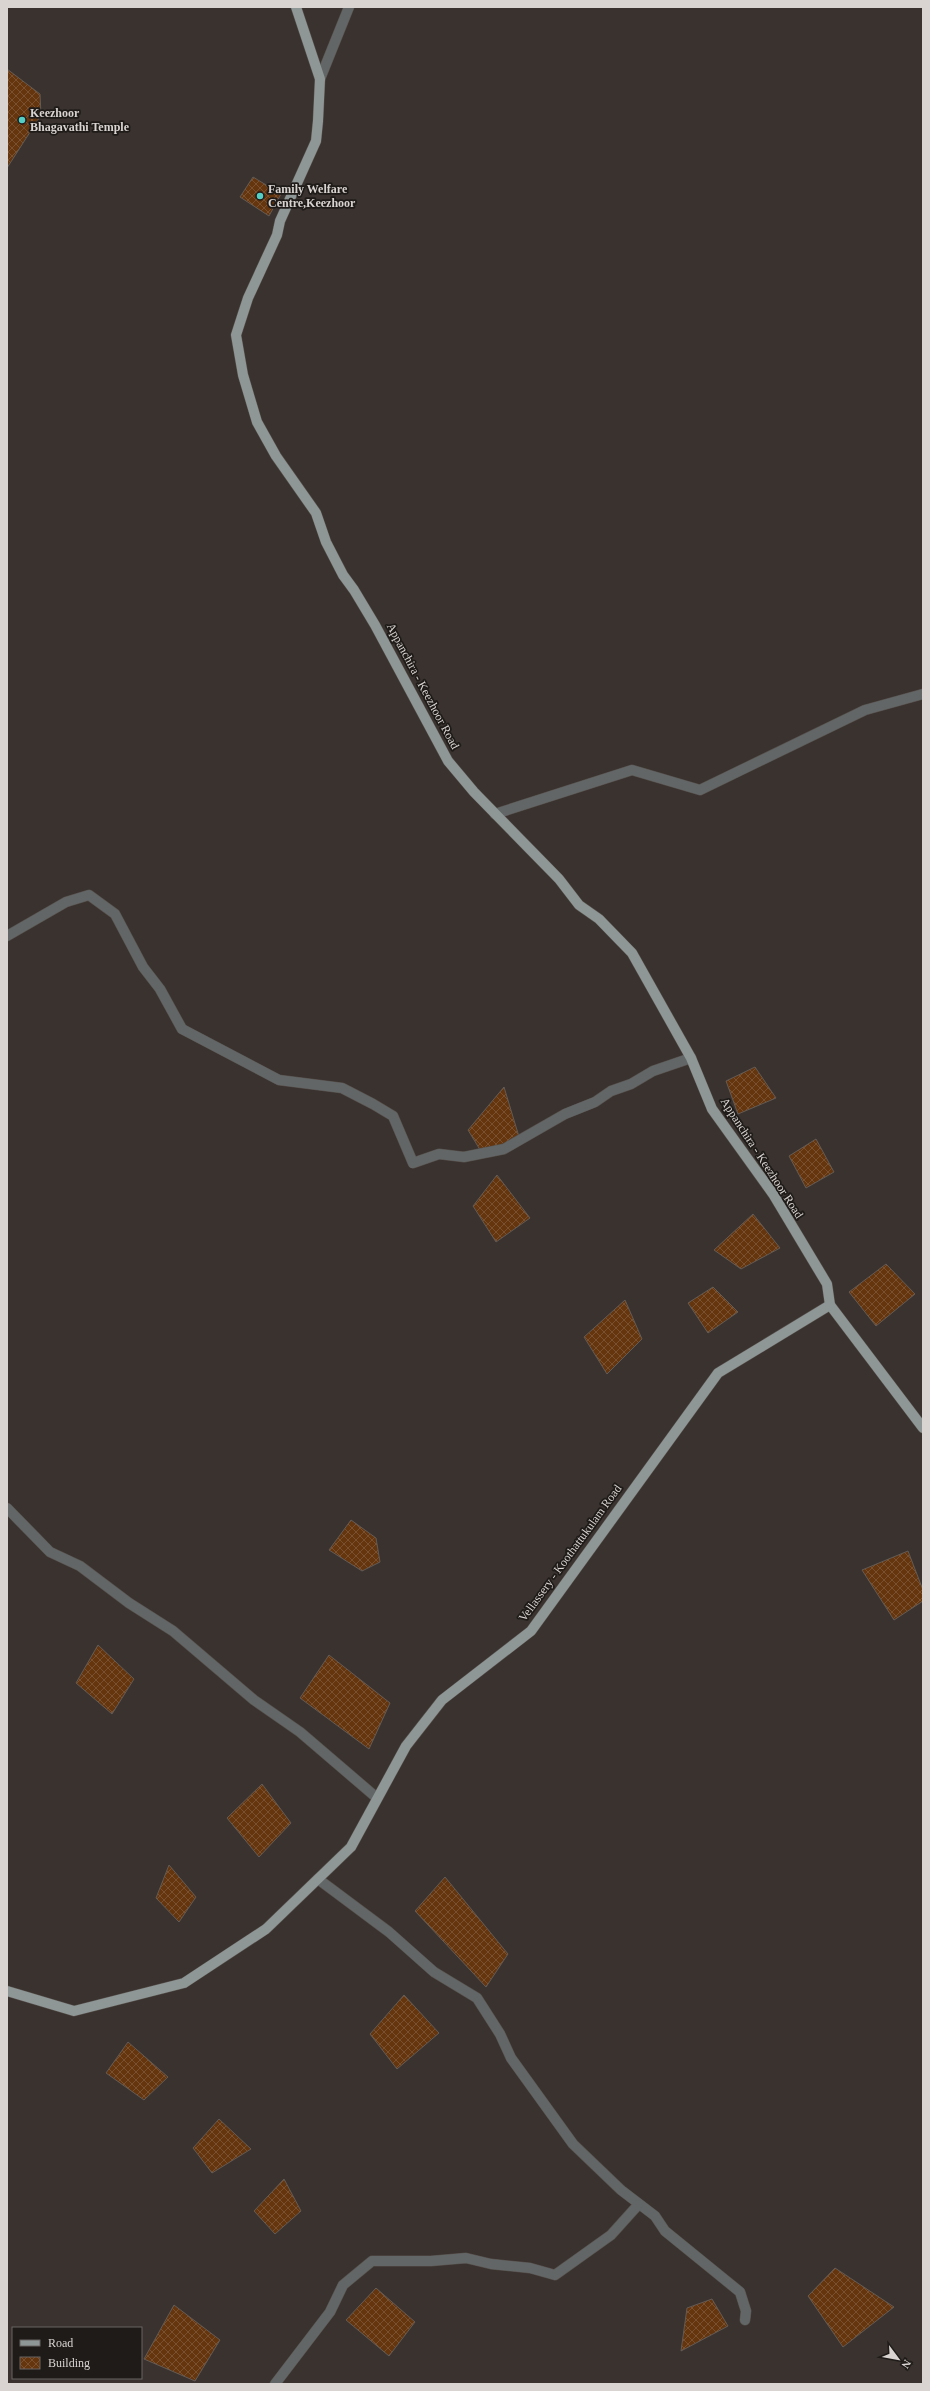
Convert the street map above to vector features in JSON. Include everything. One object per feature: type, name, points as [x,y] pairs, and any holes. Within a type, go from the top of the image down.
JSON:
[{"type":"main road","name":"Appanchira - Keezhoor Road","points":[[296,7],[320,79],[316,141],[280,221],[277,235],[248,298],[236,335],[243,375],[258,422],[276,456],[316,513],[326,542],[343,575],[375,625],[448,760],[495,814],[559,880],[579,905],[599,919],[632,954],[691,1058],[712,1108],[773,1194],[827,1284],[830,1305]]},
{"type":"main road","points":[[830,1305],[923,1428]]},
{"type":"main road","name":"Vellassery - Koothattukulam Road","points":[[7,1991],[74,2011],[184,1983],[266,1929],[351,1846],[406,1746],[442,1700],[530,1631],[718,1373],[830,1305]]},
{"type":"street","points":[[320,79],[349,7]]},
{"type":"street","points":[[495,814],[632,770],[700,790],[865,710],[923,694]]},
{"type":"street","points":[[7,936],[66,902],[89,895],[115,914],[143,967],[160,989],[182,1029],[279,1080],[342,1088],[373,1104],[392,1116],[413,1163],[439,1154],[464,1157],[504,1149],[565,1114],[596,1102],[612,1091],[631,1084],[653,1070],[691,1058]]},
{"type":"street","points":[[7,1508],[50,1552],[80,1566],[129,1603],[173,1631],[254,1700],[300,1732],[368,1792],[378,1798]]},
{"type":"street","points":[[318,1879],[389,1932],[434,1972],[477,1998],[500,2034],[511,2058],[573,2144],[638,2205],[655,2216],[665,2231],[740,2292],[746,2311],[745,2320]]},
{"type":"street","points":[[274,2384],[330,2312],[343,2285],[372,2261],[431,2261],[466,2258],[491,2264],[530,2268],[555,2275],[611,2235],[638,2205]]},
{"type":"building","name":"Keezhoor Bhagavathi Temple","points":[[7,69],[40,94],[41,115],[7,168]]},
{"type":"building","name":"Family Welfare Centre,Keezhoor","points":[[253,177],[281,194],[269,216],[240,197]]},
{"type":"building","points":[[755,1067],[776,1098],[738,1114],[726,1081]]},
{"type":"building","points":[[504,1087],[520,1140],[482,1153],[468,1130]]},
{"type":"building","points":[[816,1139],[834,1172],[806,1188],[789,1156]]},
{"type":"building","points":[[497,1175],[530,1218],[496,1242],[473,1206]]},
{"type":"building","points":[[753,1214],[780,1248],[741,1269],[714,1250]]},
{"type":"building","points":[[886,1264],[915,1294],[876,1326],[849,1292]]},
{"type":"building","points":[[713,1287],[738,1312],[708,1333],[688,1303]]},
{"type":"building","points":[[625,1300],[642,1339],[607,1374],[584,1337]]},
{"type":"building","points":[[351,1520],[376,1538],[380,1562],[362,1571],[329,1550]]},
{"type":"building","points":[[908,1551],[923,1590],[923,1601],[894,1620],[862,1570]]},
{"type":"building","points":[[98,1645],[134,1679],[112,1714],[76,1683]]},
{"type":"building","points":[[329,1655],[390,1703],[369,1749],[300,1698]]},
{"type":"building","points":[[262,1784],[291,1823],[259,1857],[227,1818]]},
{"type":"building","points":[[169,1865],[196,1897],[179,1922],[156,1898]]},
{"type":"building","points":[[445,1877],[508,1954],[486,1987],[415,1911]]},
{"type":"building","points":[[404,1995],[439,2033],[397,2069],[370,2034]]},
{"type":"building","points":[[128,2042],[168,2077],[144,2100],[106,2073]]},
{"type":"building","points":[[219,2119],[251,2149],[212,2173],[193,2148]]},
{"type":"building","points":[[284,2179],[301,2211],[275,2234],[254,2211]]},
{"type":"building","points":[[835,2268],[894,2307],[843,2347],[808,2296]]},
{"type":"building","points":[[376,2288],[415,2322],[389,2356],[346,2320]]},
{"type":"building","points":[[712,2299],[728,2326],[681,2351],[687,2308]]},
{"type":"building","points":[[174,2305],[220,2340],[195,2381],[144,2359]]},
{"type":"place","name":"Keezhoor Bhagavathi Temple","points":[[22,120]]},
{"type":"place","name":"Family Welfare Centre,Keezhoor","points":[[260,196]]}]
